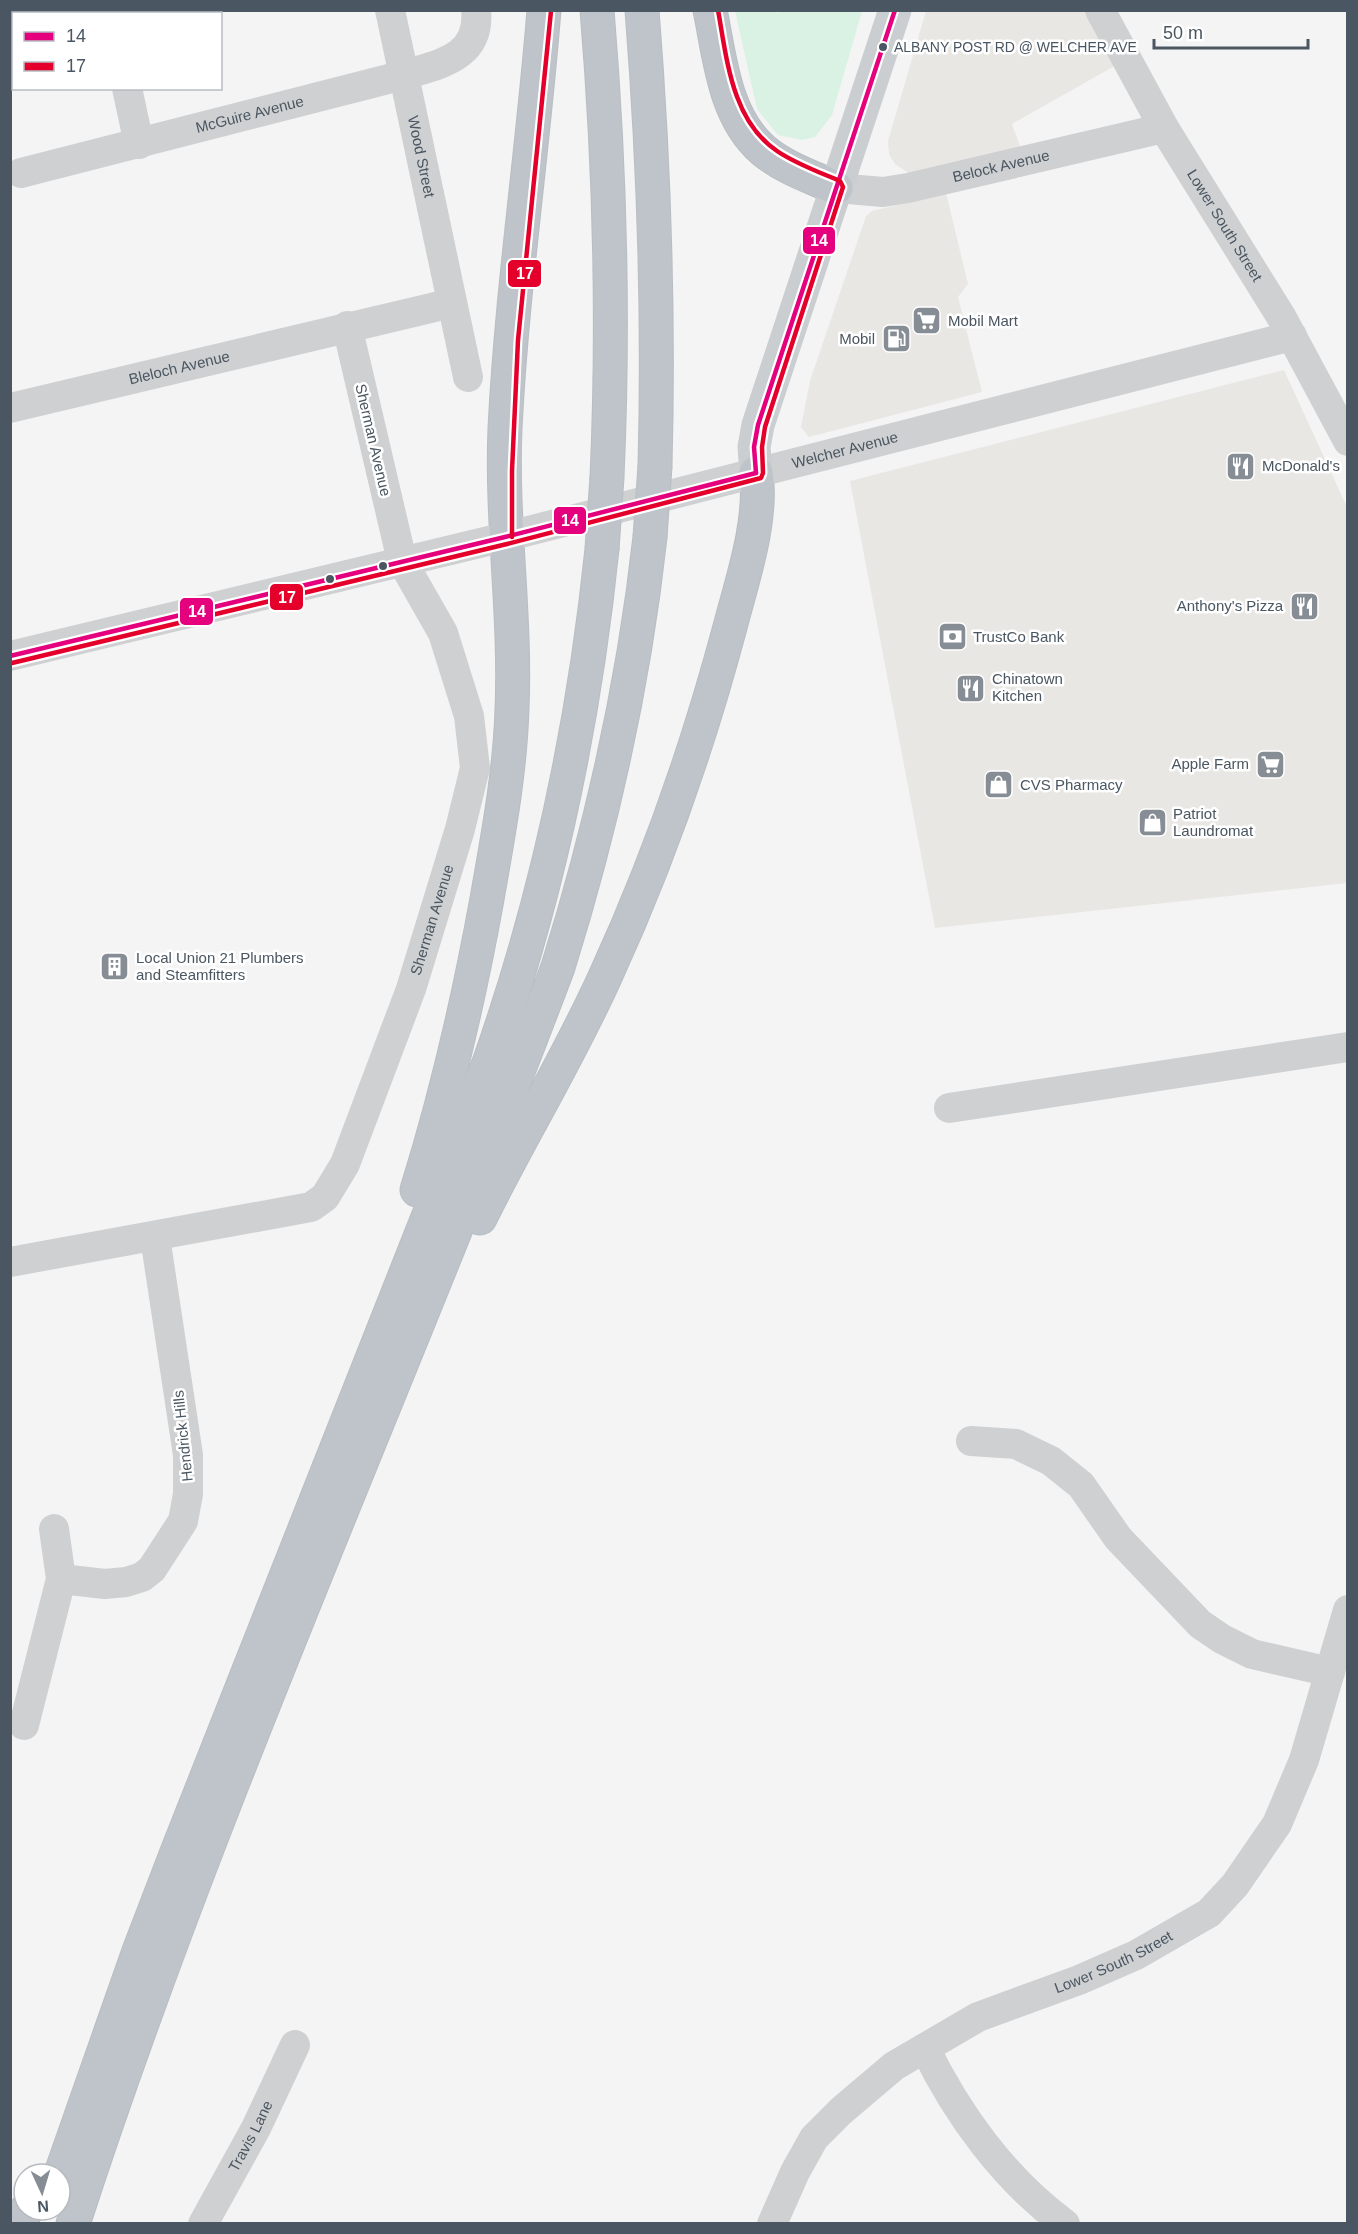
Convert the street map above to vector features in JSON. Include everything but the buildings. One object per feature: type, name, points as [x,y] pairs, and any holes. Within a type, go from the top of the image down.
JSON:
[{"type":"highway","points":[[356,1437],[463,1021],[502,814],[509,761],[512,709],[511,604],[503,484],[509,371],[544,10]]},
{"type":"highway","points":[[73,2223],[122,2080],[356,1437],[489,1063],[524,956],[553,846],[570,769],[595,617],[607,477],[611,362],[610,229],[607,141],[597,10]]},
{"type":"highway","points":[[46,2162],[139,1951],[558,967],[591,854],[618,736],[642,605],[650,537],[654,466],[656,259],[652,150],[642,10]]},
{"type":"highway","points":[[710,10],[728,93],[737,116],[749,134],[763,150],[783,164],[836,188]]},
{"type":"highway","points":[[356,1437],[508,1161],[600,987],[650,870],[689,767],[727,640],[758,511],[759,492],[756,472]]},
{"type":"highway","points":[[92,2223],[204,1857]]},
{"type":"highway","points":[[65,2162],[139,1951]]},
{"type":"main road","points":[[756,472],[754,447],[758,425],[895,10]]},
{"type":"street","name":"Wood Street","points":[[390,10],[468,376]]},
{"type":"street","name":"McGuire Avenue","points":[[21,172],[139,144],[404,75],[453,59],[471,42],[477,21],[476,10]]},
{"type":"street","name":"Lower South Street","points":[[1100,10],[1164,128],[1292,336],[1347,441]]},
{"type":"street","points":[[127,90],[139,144]]},
{"type":"street","name":"Belock Avenue","points":[[836,188],[884,192],[908,188],[1164,128]]},
{"type":"street","points":[[346,326],[452,303]]},
{"type":"street","name":"Bleloch Avenue","points":[[10,408],[346,326]]},
{"type":"street","name":"Sherman Avenue","points":[[10,1262],[311,1207],[325,1197],[345,1164],[411,989],[460,829],[475,768],[469,716],[443,633],[402,561],[346,326]]},
{"type":"street","name":"Welcher Avenue","points":[[10,656],[505,537],[1292,336]]},
{"type":"street","points":[[949,1108],[1347,1047]]},
{"type":"street","name":"Hendrick Hills","points":[[62,1579],[105,1584],[126,1582],[142,1577],[152,1569],[183,1521],[188,1494],[188,1455],[155,1237]]},
{"type":"street","points":[[971,1441],[1016,1444],[1052,1461],[1081,1485],[1118,1538],[1200,1624],[1222,1639],[1252,1654],[1330,1672]]},
{"type":"street","points":[[24,1725],[62,1579],[54,1529]]},
{"type":"street","name":"Lower South Street","points":[[772,2223],[795,2172],[814,2138],[841,2111],[894,2066],[978,2017],[1079,1980],[1136,1955],[1209,1913],[1235,1885],[1276,1824],[1304,1760],[1347,1610]]},
{"type":"street","name":"Travis Lane","points":[[203,2223],[256,2128],[295,2045]]},
{"type":"street","points":[[925,2048],[937,2074],[967,2121],[1009,2173],[1065,2223]]},
{"type":"shaded area","points":[[926,11],[1089,11],[1118,64],[1012,124],[1021,149],[910,174],[895,164],[889,154],[888,141]]},
{"type":"shaded area","name":"Mobil","points":[[946,193],[968,284],[958,297],[982,392],[809,437],[801,427],[810,381],[866,216],[872,211]]},
{"type":"shaded area","points":[[1284,370],[1347,507],[1347,883],[935,928],[850,481]]},
{"type":"green space","points":[[735,11],[774,11],[776,13],[782,11],[862,11],[832,115],[815,137],[802,140],[778,135],[757,109]]},
{"type":"transit line","name":"17","points":[[12,663],[507,544],[761,478],[765,427],[843,187],[840,181],[784,156],[762,138],[750,123],[734,88],[718,10]]},
{"type":"transit line","name":"14","points":[[756,473],[754,447],[758,425],[895,10]]},
{"type":"transit line","name":"17","points":[[512,537],[512,471],[518,340],[551,11]]},
{"type":"transit line","name":"14","points":[[10,656],[505,537],[756,473]]},
{"type":"place","name":"ALBANY POST RD @ WELCHER AVE","points":[[883,47]]},
{"type":"place","name":"Mobil Mart","points":[[927,321]]},
{"type":"place","name":"Mobil","points":[[896,339]]},
{"type":"place","name":"McDonald's","points":[[1241,466]]},
{"type":"place","name":"Anthony's Pizza","points":[[1304,606]]},
{"type":"place","name":"TrustCo Bank","points":[[952,637]]},
{"type":"place","name":"Chinatown Kitchen","points":[[971,688]]},
{"type":"place","name":"Apple Farm","points":[[1270,764]]},
{"type":"place","name":"CVS Pharmacy","points":[[999,785]]},
{"type":"place","name":"Patriot Laundromat","points":[[1152,823]]},
{"type":"place","name":"Local Union 21 Plumbers and Steamfitters","points":[[115,967]]}]
